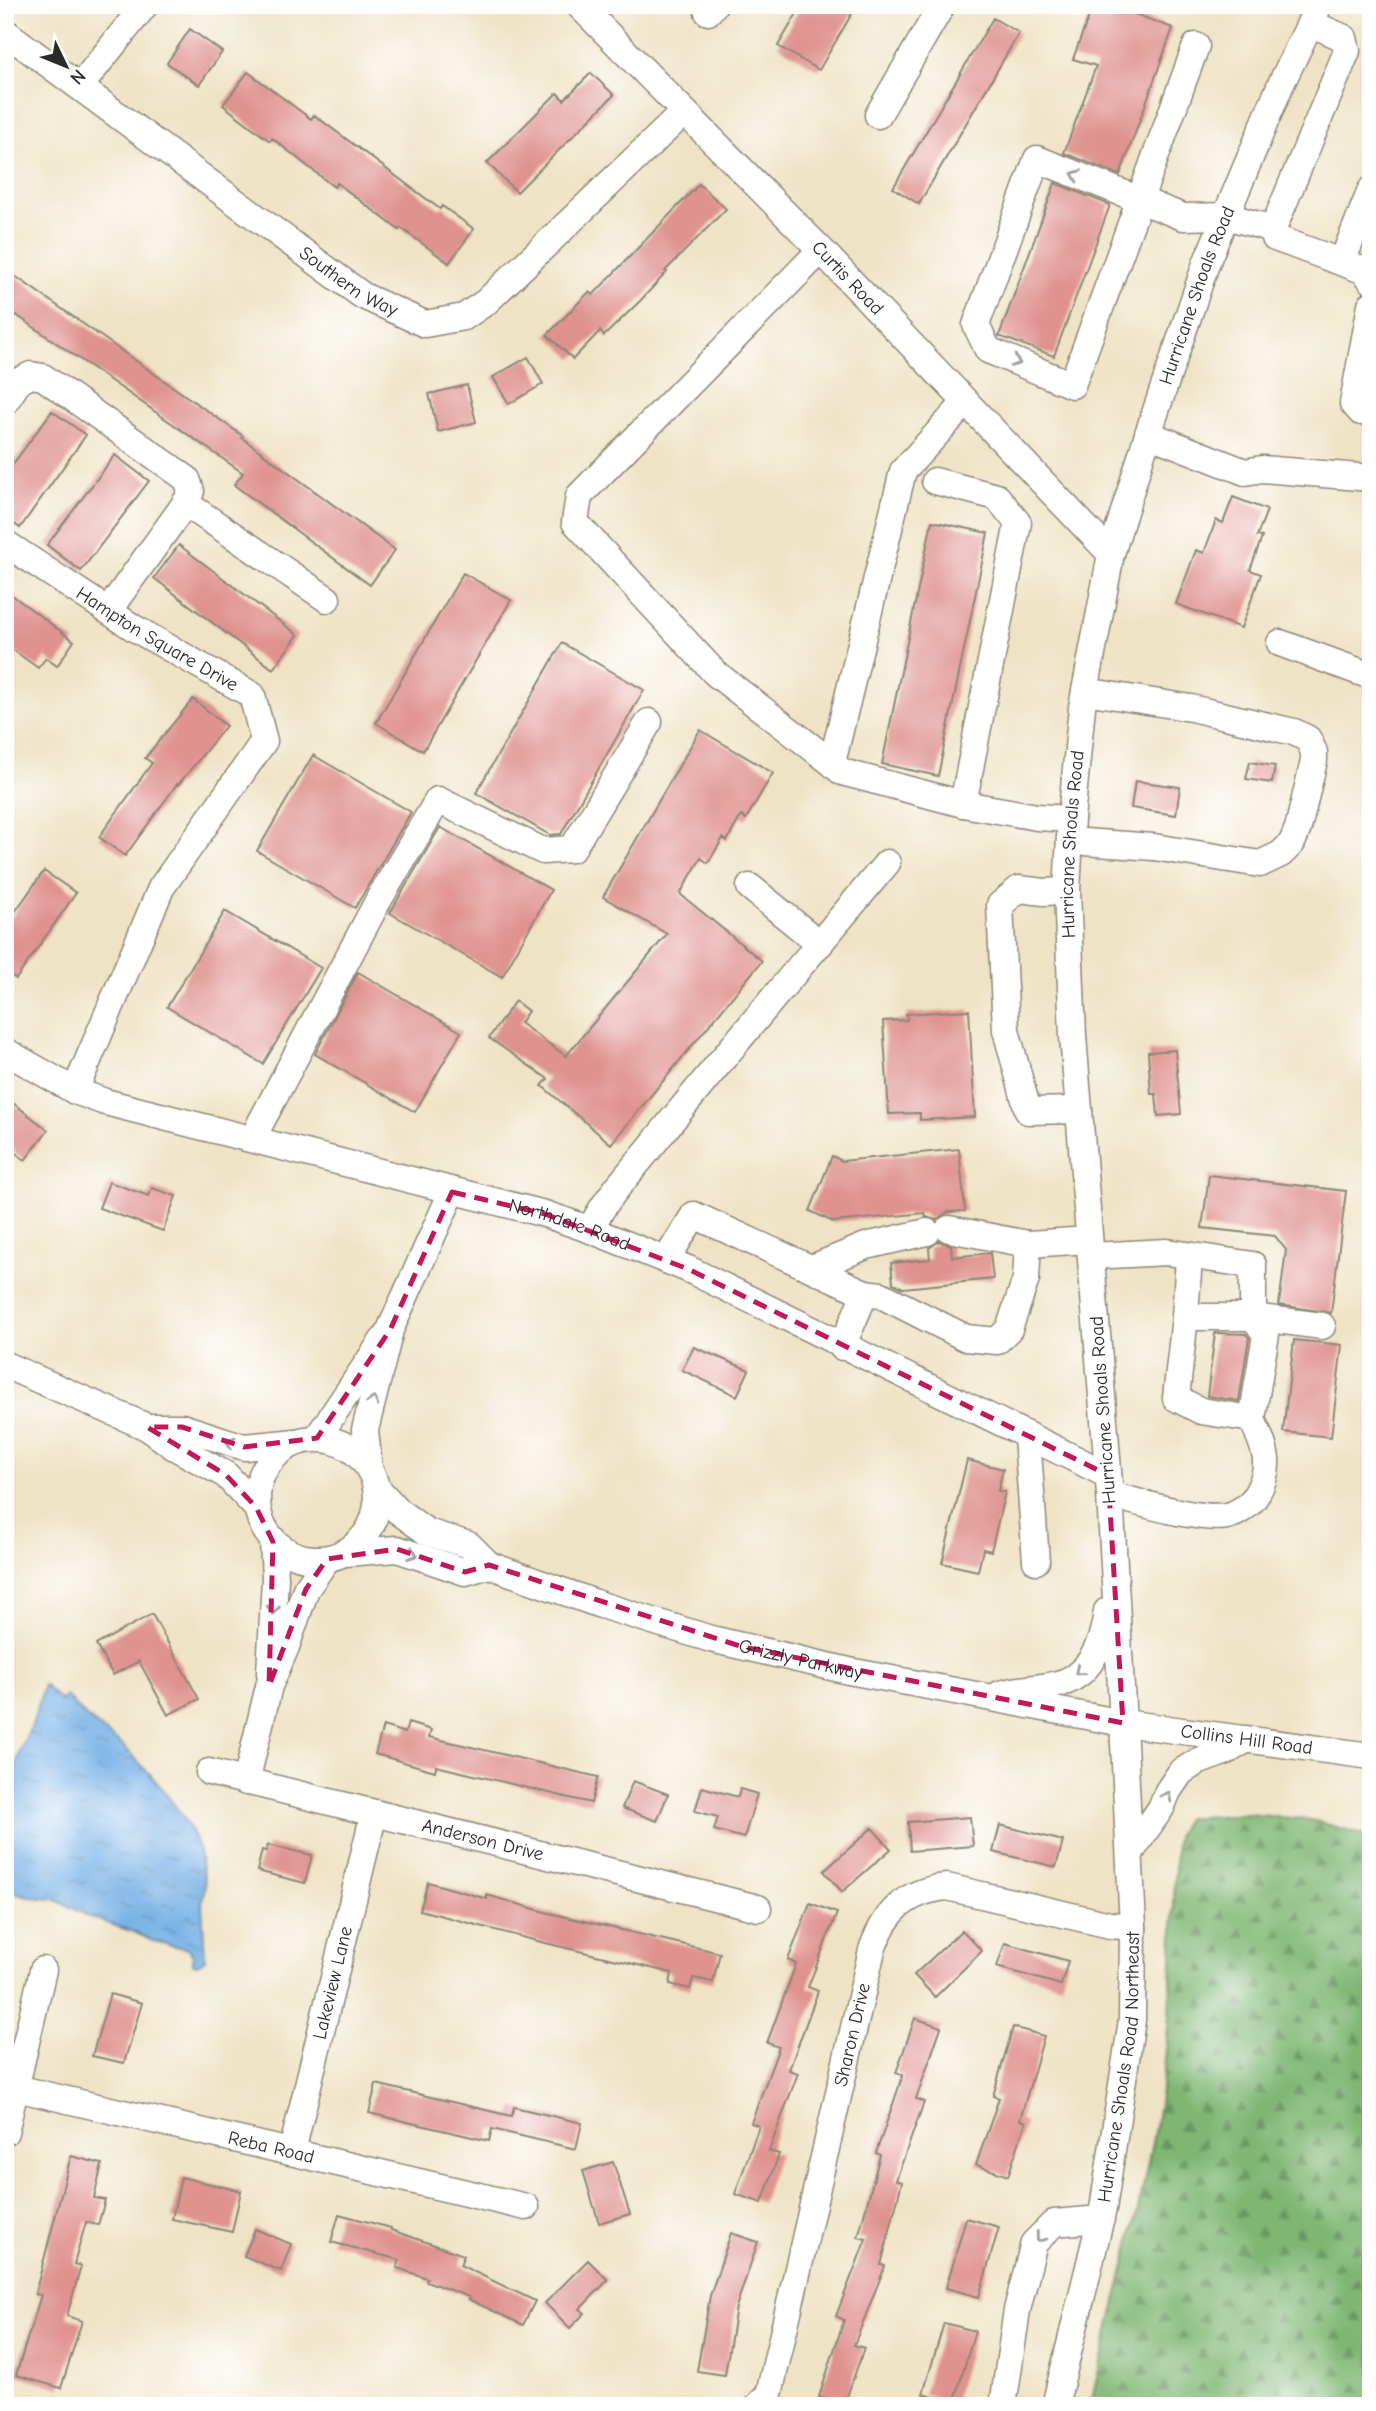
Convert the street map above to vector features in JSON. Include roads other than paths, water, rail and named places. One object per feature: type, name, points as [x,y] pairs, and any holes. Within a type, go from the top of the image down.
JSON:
[{"type":"street","points":[[81,86],[145,5]]},
{"type":"street","name":"Curtis Road","points":[[579,5],[821,250],[1111,554]]},
{"type":"street","points":[[878,115],[942,5]]},
{"type":"street","points":[[1314,14],[1344,38],[1347,51],[1273,229],[1275,239],[1365,271],[1371,280]]},
{"type":"street","name":"Hurricane Shoals Road","points":[[1123,1723],[1109,1485],[1073,1036],[1067,891],[1070,830],[1085,691],[1111,554],[1148,434],[1207,261],[1280,86],[1314,14]]},
{"type":"street","name":"Southern Way","points":[[5,32],[363,296],[425,324],[464,317],[486,302],[683,113]]},
{"type":"street","points":[[1196,46],[1139,200],[1072,385],[988,350],[976,325],[1037,159],[1139,200],[1184,217],[1226,216],[1273,229]]},
{"type":"street","points":[[1342,262],[1371,190]]},
{"type":"street","points":[[821,250],[579,496],[575,522],[715,673],[842,772],[963,804],[1037,817],[1070,830],[1260,864],[1281,854],[1292,843],[1314,761],[1314,752],[1308,739],[1294,732],[1191,708],[1085,691]]},
{"type":"street","points":[[1371,305],[1353,403],[1361,412],[1371,408]]},
{"type":"street","points":[[5,402],[19,381],[31,374],[43,377],[187,479],[191,491],[185,503],[108,611]]},
{"type":"street","points":[[832,763],[903,471],[965,402]]},
{"type":"street","points":[[1148,434],[1245,472],[1262,468],[1371,478]]},
{"type":"street","points":[[935,481],[998,497],[1018,523],[963,804]]},
{"type":"street","points":[[185,503],[327,598]]},
{"type":"street","name":"Hampton Square Drive","points":[[5,543],[108,611],[252,695],[264,741],[161,888],[75,1091]]},
{"type":"street","points":[[1280,643],[1371,676]]},
{"type":"street","points":[[254,1139],[379,899],[438,800],[543,851],[572,849],[649,722]]},
{"type":"street","points":[[592,1230],[594,1222],[620,1186],[663,1132],[887,863]]},
{"type":"street","points":[[750,887],[820,944]]},
{"type":"street","points":[[1067,891],[1019,889],[1000,905],[1006,1030],[1028,1111],[1079,1110]]},
{"type":"street","name":"Northdale Road","points":[[5,1051],[75,1091],[105,1102],[545,1214],[592,1230],[666,1260],[1027,1437],[1109,1485],[1208,1517],[1233,1515],[1252,1501],[1262,1484],[1268,1466],[1252,1419]]},
{"type":"street","points":[[246,1782],[269,1686],[306,1589],[336,1556],[361,1541],[372,1525],[377,1506],[365,1430],[390,1330],[452,1192]]},
{"type":"street","points":[[666,1260],[694,1214],[865,1293],[881,1295],[966,1338],[997,1340],[1009,1329],[1026,1279],[1028,1244]]},
{"type":"street","points":[[812,1268],[866,1246],[938,1231],[1028,1244],[1167,1252],[1253,1265],[1253,1317],[1266,1334],[1252,1419],[1201,1411],[1176,1398],[1189,1257]]},
{"type":"street","points":[[842,1346],[865,1293]]},
{"type":"street","points":[[1185,1317],[1253,1317],[1322,1326]]},
{"type":"street","points":[[336,1556],[308,1560],[289,1554],[273,1542],[262,1527],[256,1507],[257,1486],[265,1467],[279,1452],[307,1440],[390,1330]]},
{"type":"street","points":[[5,1365],[147,1427],[173,1446],[226,1475],[256,1507]]},
{"type":"street","points":[[147,1427],[182,1427],[244,1447],[307,1440],[338,1442],[356,1452],[373,1477]]},
{"type":"street","points":[[1027,1437],[1036,1561]]},
{"type":"street","name":"Grizzly Parkway","points":[[373,1477],[398,1511],[427,1532],[469,1545],[489,1565],[601,1605],[711,1639],[849,1671],[1123,1723]]},
{"type":"street","points":[[269,1686],[275,1578],[273,1542]]},
{"type":"street","name":"Grizzly Parkway","points":[[336,1556],[397,1549],[465,1572],[489,1565]]},
{"type":"street","points":[[988,1698],[1018,1689],[1057,1685],[1081,1672],[1098,1651],[1108,1605],[1115,1589]]},
{"type":"street","name":"Collins Hill Road","points":[[1123,1723],[1371,1756]]},
{"type":"street","name":"Hurricane Shoals Road Northeast","points":[[1055,2406],[1101,2219],[1132,2020],[1133,1927],[1123,1723]]},
{"type":"street","points":[[1130,1853],[1181,1772],[1247,1740]]},
{"type":"street","name":"Anderson Drive","points":[[209,1772],[758,1908]]},
{"type":"street","name":"Lakeview Lane","points":[[292,2151],[374,1813]]},
{"type":"street","name":"Sharon Drive","points":[[758,2406],[769,2394],[872,1950],[877,1934],[890,1914],[908,1898],[928,1889],[947,1887],[1110,1925],[1133,1927]]},
{"type":"street","points":[[5,2132],[43,1970]]},
{"type":"street","name":"Reba Road","points":[[16,2088],[526,2207]]},
{"type":"street","points":[[1003,2406],[1017,2311],[1034,2243],[1054,2223],[1101,2219]]},
{"type":"water","points":[[44,1685],[61,1701],[66,1696],[85,1716],[123,1746],[150,1774],[190,1829],[198,1847],[205,1884],[202,1903],[205,1960],[198,1965],[193,1964],[193,1956],[188,1949],[153,1941],[92,1918],[54,1899],[31,1897],[5,1889],[5,1807],[21,1748],[32,1725]]}]
